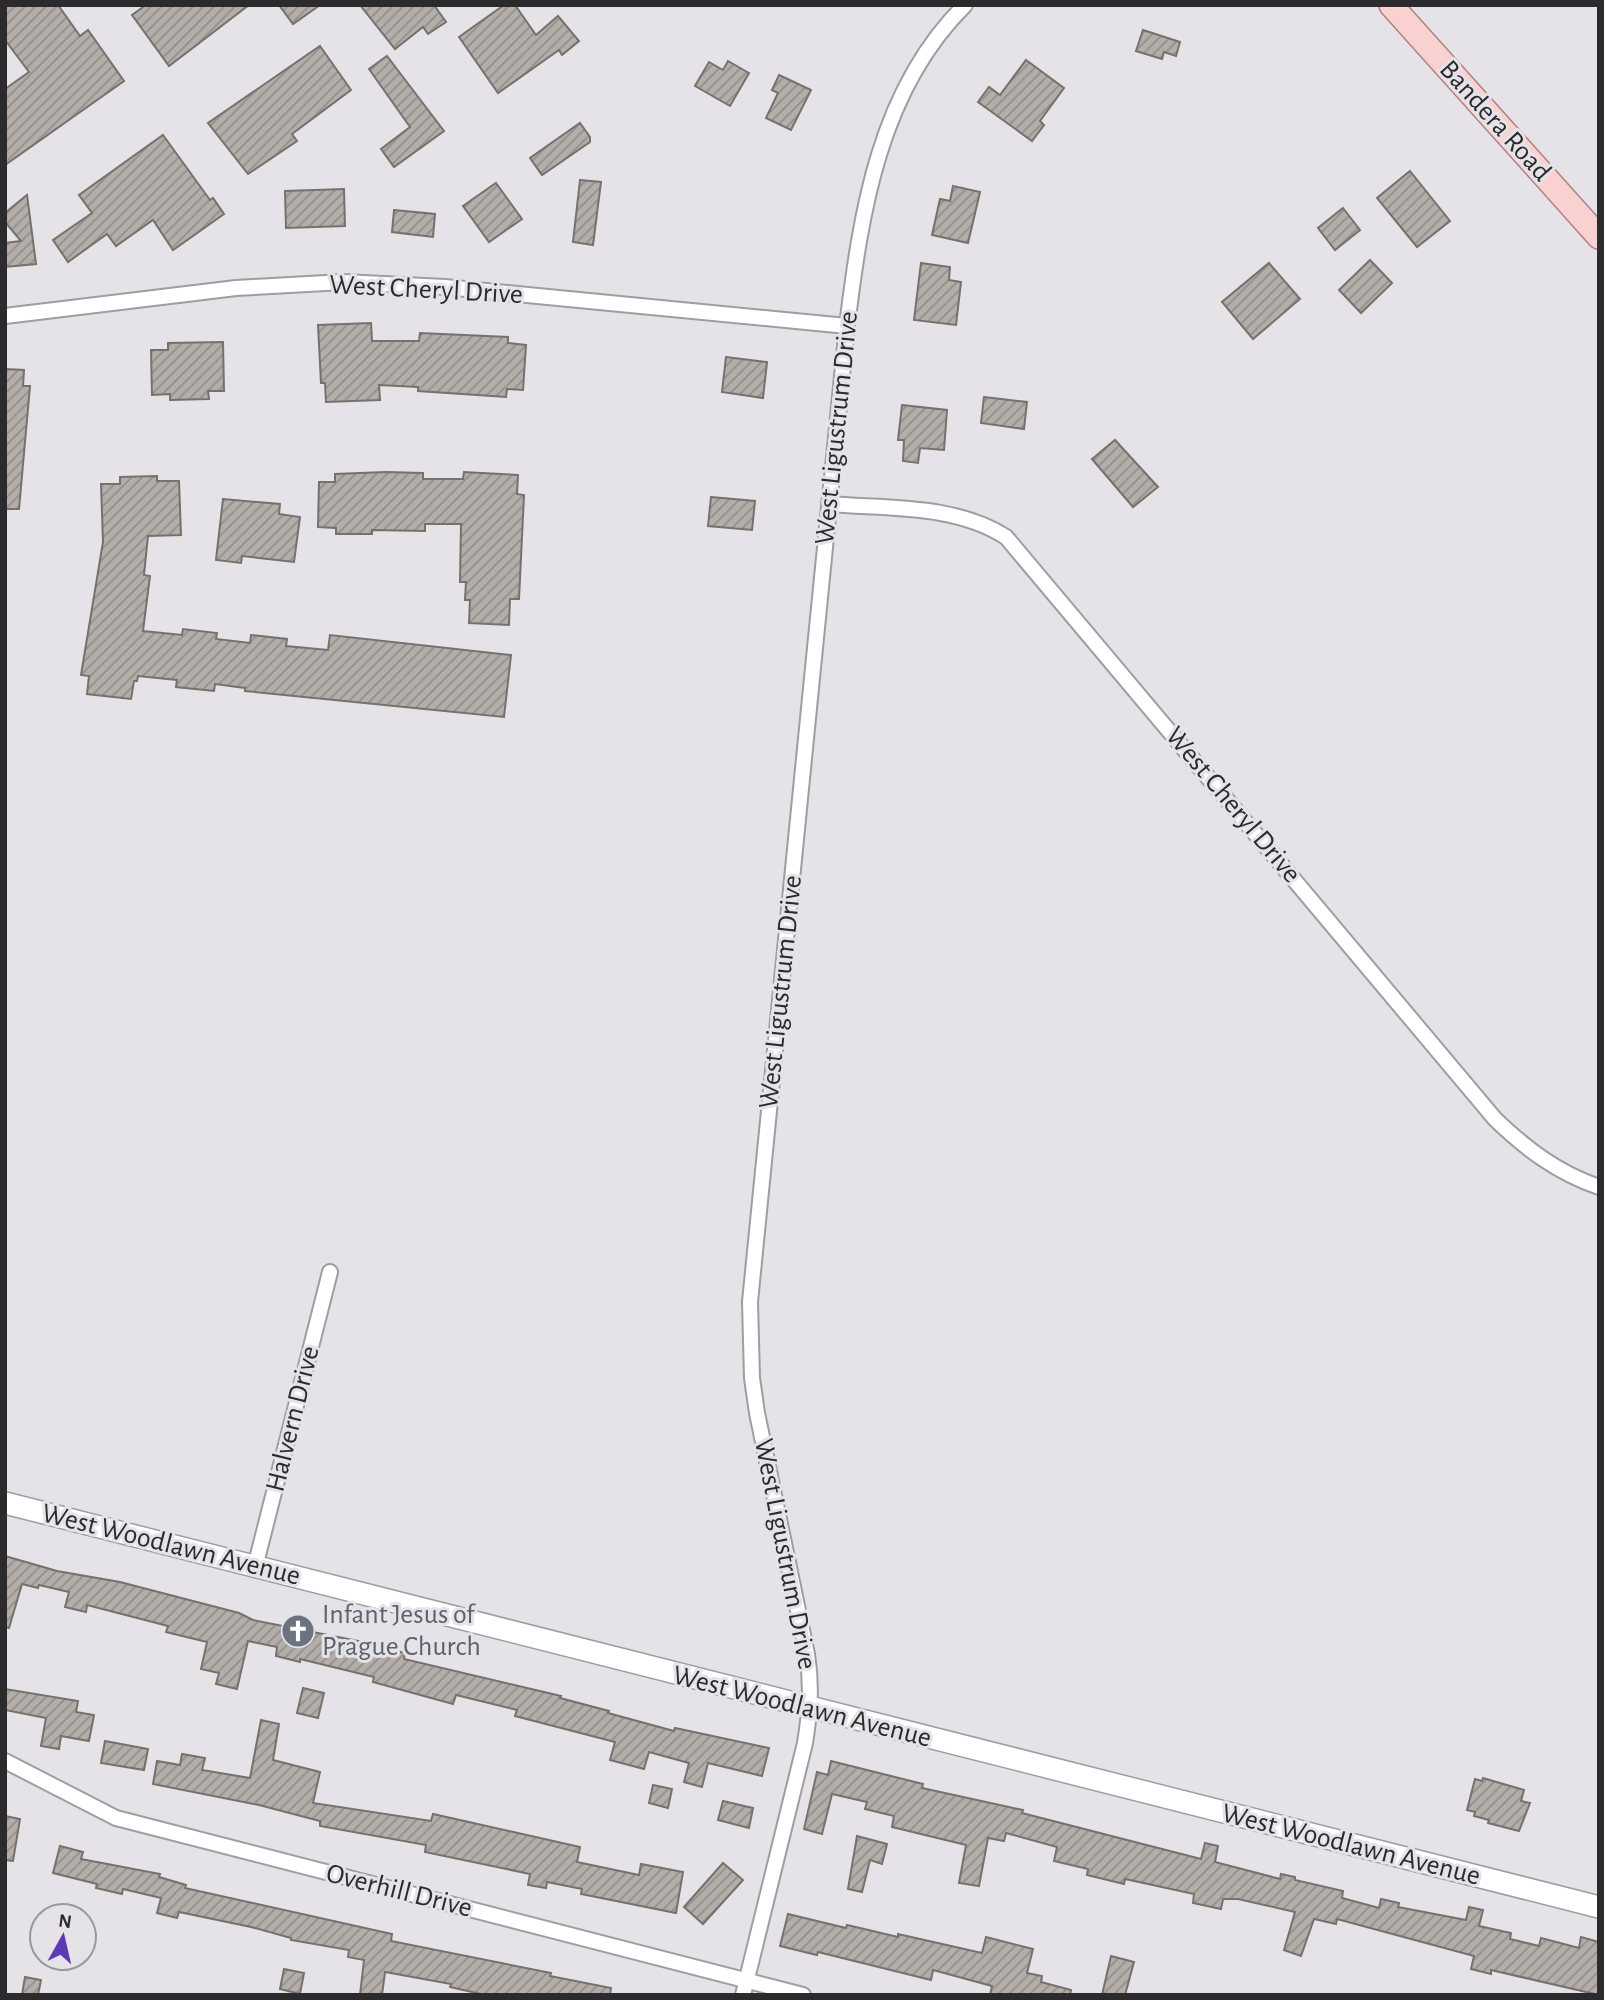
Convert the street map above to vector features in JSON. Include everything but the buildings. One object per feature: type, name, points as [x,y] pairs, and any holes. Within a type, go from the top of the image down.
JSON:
[{"type":"main road","name":"Bandera Road","points":[[1391,5],[1599,237]]},
{"type":"street","name":"West Ligustrum Drive","points":[[745,1988],[805,1743],[810,1709],[811,1681],[807,1654],[757,1413],[750,1333],[847,326],[857,247],[873,176],[888,126],[921,59],[948,22],[965,5]]},
{"type":"street","name":"West Cheryl Drive","points":[[5,316],[236,288],[343,282],[458,288],[847,326]]},
{"type":"street","name":"West Cheryl Drive","points":[[829,505],[952,514],[990,526],[1006,537],[1495,1119],[1548,1163],[1573,1178],[1599,1188]]},
{"type":"street","name":"Halvern Drive","points":[[255,1567],[330,1272]]},
{"type":"street","name":"West Woodlawn Avenue","points":[[5,1503],[1599,1907]]},
{"type":"street","name":"Overhill Drive","points":[[5,1761],[116,1818],[745,1988],[803,1995]]},
{"type":"place","name":"Infant Jesus of Prague Church","points":[[298,1631]]}]
